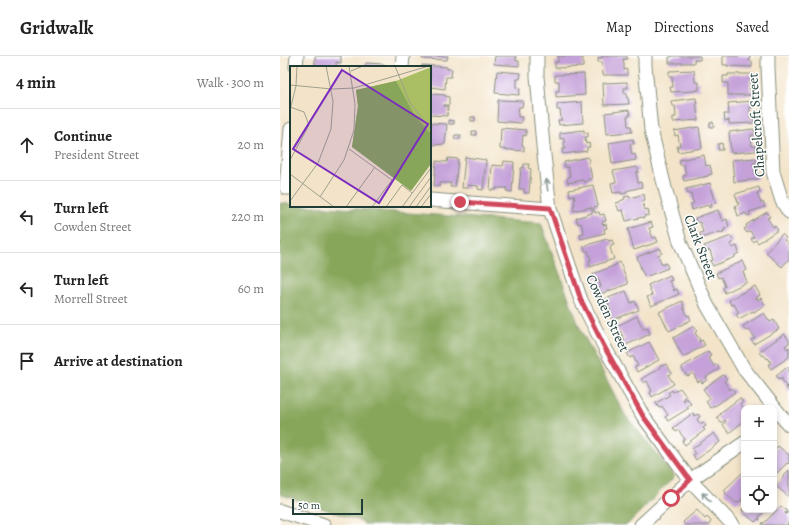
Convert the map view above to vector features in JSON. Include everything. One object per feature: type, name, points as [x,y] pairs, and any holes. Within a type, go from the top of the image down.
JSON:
[{"type":"street","points":[[296,66],[297,56]]},
{"type":"street","points":[[402,66],[403,56]]},
{"type":"street","name":"Cowden Street","points":[[537,56],[537,76],[550,208],[581,300],[605,348],[643,416],[690,480],[733,525]]},
{"type":"street","name":"Clark Street","points":[[646,56],[645,66],[651,130],[680,242],[707,305],[744,369],[783,419]]},
{"type":"street","name":"Chapelcroft Street","points":[[768,56],[773,172],[782,201],[789,212]]},
{"type":"street","points":[[290,141],[286,188],[290,188]]},
{"type":"street","points":[[431,200],[550,208]]},
{"type":"street","points":[[642,525],[690,480],[741,445]]},
{"type":"street","points":[[280,512],[324,525]]},
{"type":"green space","points":[[280,203],[290,204],[290,207],[328,207],[541,223],[579,326],[625,415],[675,476],[627,525],[367,525],[357,520],[280,494]]},
{"type":"building","points":[[315,56],[341,56],[341,63],[336,62],[336,66],[315,66]]},
{"type":"building","points":[[423,56],[448,56],[447,60],[422,59]]},
{"type":"building","points":[[495,56],[516,56],[516,61],[519,61],[519,66],[494,64]]},
{"type":"building","points":[[558,56],[579,56],[580,58],[583,58],[583,67],[555,68],[555,62],[558,62]]},
{"type":"building","points":[[602,56],[627,56],[627,59],[623,59],[624,70],[627,69],[627,75],[603,75],[602,62],[598,62],[598,58],[602,58]]},
{"type":"building","points":[[700,56],[700,60],[694,60],[694,63],[669,63],[669,57]]},
{"type":"building","points":[[723,56],[750,56],[749,61],[752,61],[752,67],[723,65]]},
{"type":"building","points":[[366,63],[384,64],[384,66],[365,66]]},
{"type":"building","points":[[422,65],[447,67],[447,69],[452,69],[451,77],[446,77],[445,89],[431,87],[431,66]]},
{"type":"building","points":[[694,70],[695,82],[699,82],[699,90],[671,92],[670,87],[673,87],[673,77],[669,77],[669,71]]},
{"type":"building","points":[[497,71],[521,73],[520,79],[517,79],[516,88],[520,89],[519,95],[495,93]]},
{"type":"building","points":[[584,74],[585,95],[556,97],[556,91],[559,91],[559,81],[555,81],[555,75]]},
{"type":"building","points":[[728,74],[753,74],[753,79],[750,79],[750,90],[753,90],[753,95],[728,95],[728,83],[723,83],[723,76],[728,76]]},
{"type":"building","points":[[627,82],[628,88],[624,88],[624,93],[626,93],[629,104],[604,105],[603,83]]},
{"type":"building","points":[[431,94],[445,95],[449,97],[449,105],[444,105],[448,106],[447,116],[431,115]]},
{"type":"building","points":[[696,98],[698,120],[673,122],[673,117],[676,117],[675,106],[672,106],[671,101]]},
{"type":"building","points":[[498,100],[523,101],[522,107],[519,107],[518,112],[518,117],[522,117],[521,123],[497,121]]},
{"type":"building","points":[[753,101],[753,107],[750,107],[750,118],[753,118],[754,123],[729,124],[729,120],[725,121],[724,114],[729,114],[728,103]]},
{"type":"building","points":[[582,102],[583,123],[559,125],[558,120],[562,120],[560,110],[557,110],[557,104]]},
{"type":"building","points":[[629,110],[630,116],[627,116],[628,126],[631,126],[632,132],[607,134],[605,113]]},
{"type":"building","points":[[471,117],[475,117],[475,121],[471,121]]},
{"type":"building","points":[[449,120],[454,121],[454,124],[449,124]]},
{"type":"building","points":[[713,122],[714,127],[710,127],[710,123]]},
{"type":"building","points":[[431,123],[447,124],[445,144],[431,144]]},
{"type":"building","points":[[699,127],[702,148],[678,152],[677,146],[680,146],[678,135],[675,136],[674,131]]},
{"type":"building","points":[[501,128],[526,130],[526,136],[523,135],[522,145],[524,146],[524,151],[500,149]]},
{"type":"building","points":[[754,129],[755,135],[751,135],[752,146],[756,146],[756,151],[731,153],[729,132]]},
{"type":"building","points":[[584,130],[584,133],[588,133],[588,137],[585,137],[586,144],[589,143],[590,147],[587,147],[587,151],[563,154],[562,149],[565,149],[564,138],[560,139],[560,133]]},
{"type":"building","points":[[472,131],[476,131],[476,135],[472,135]]},
{"type":"building","points":[[455,135],[461,135],[460,139],[454,139]]},
{"type":"building","points":[[633,139],[634,144],[630,144],[632,155],[635,154],[636,160],[612,164],[609,143]]},
{"type":"building","points":[[722,143],[723,150],[718,150],[718,144]]},
{"type":"building","points":[[704,155],[706,166],[710,165],[712,174],[684,181],[683,176],[686,175],[684,165],[680,165],[679,160]]},
{"type":"building","points":[[465,157],[486,160],[483,190],[478,189],[478,186],[468,185],[468,188],[462,188]]},
{"type":"building","points":[[588,157],[592,179],[588,179],[588,181],[584,182],[583,180],[568,183],[567,178],[570,176],[568,167],[565,167],[564,162]]},
{"type":"building","points":[[448,158],[458,159],[455,187],[450,187],[451,183],[440,183],[440,186],[434,186],[436,161],[447,162]]},
{"type":"building","points":[[756,158],[757,163],[753,163],[755,174],[758,174],[758,179],[734,182],[732,160]]},
{"type":"building","points":[[504,161],[514,162],[512,192],[506,191],[507,188],[496,188],[496,190],[490,190],[492,165],[503,166]]},
{"type":"building","points":[[524,164],[529,164],[528,168],[531,169],[529,193],[524,193],[524,189],[519,189],[521,168],[523,168]]},
{"type":"building","points":[[637,167],[639,172],[636,172],[638,183],[641,182],[642,187],[626,191],[627,193],[613,193],[611,183],[616,182],[613,171]]},
{"type":"building","points":[[710,183],[716,203],[711,204],[712,207],[709,208],[708,205],[692,210],[691,204],[694,203],[691,194],[688,194],[686,189]]},
{"type":"building","points":[[593,185],[598,206],[594,207],[594,209],[591,209],[591,207],[574,211],[574,195],[570,196],[569,190]]},
{"type":"building","points":[[759,187],[760,192],[757,194],[761,203],[763,202],[765,207],[749,212],[750,215],[747,216],[746,213],[738,216],[735,206],[739,204],[735,194]]},
{"type":"building","points":[[644,194],[645,200],[642,201],[645,210],[648,209],[649,215],[644,216],[645,217],[643,218],[626,221],[623,210],[619,211],[616,203],[625,199],[624,197],[629,196],[630,198]]},
{"type":"building","points":[[718,210],[722,221],[727,219],[729,227],[724,229],[724,232],[701,238],[700,233],[703,232],[700,222],[696,223],[695,218]]},
{"type":"building","points":[[592,211],[595,211],[595,213],[599,212],[600,215],[604,214],[606,221],[602,222],[603,225],[606,224],[607,228],[604,229],[605,233],[581,239],[580,234],[584,233],[581,223],[578,224],[576,218],[592,213]]},
{"type":"building","points":[[767,212],[770,217],[767,218],[773,227],[775,226],[778,230],[758,243],[756,240],[753,242],[751,239],[754,237],[750,231],[747,233],[744,229],[747,227],[746,225]]},
{"type":"building","points":[[651,222],[653,227],[649,228],[653,238],[656,237],[658,242],[634,250],[628,229]]},
{"type":"building","points":[[782,234],[786,238],[784,240],[789,245],[789,259],[782,267],[766,253]]},
{"type":"building","points":[[731,236],[734,242],[730,244],[732,248],[737,246],[739,253],[735,255],[735,257],[713,266],[710,261],[713,260],[710,250],[706,251],[704,246]]},
{"type":"building","points":[[607,239],[609,241],[612,240],[614,245],[610,248],[614,259],[590,267],[590,256],[588,251],[585,251],[584,246]]},
{"type":"building","points":[[660,248],[662,253],[658,255],[662,265],[666,263],[668,268],[645,277],[641,271],[637,257]]},
{"type":"building","points":[[743,261],[747,270],[743,272],[747,282],[725,293],[723,288],[725,286],[721,277],[718,278],[716,273]]},
{"type":"building","points":[[620,262],[628,284],[600,294],[598,288],[601,287],[598,278],[595,279],[593,274]]},
{"type":"building","points":[[670,275],[672,280],[669,281],[674,290],[673,291],[677,289],[679,294],[651,306],[647,297],[652,295],[648,285]]},
{"type":"building","points":[[755,286],[760,295],[756,298],[756,299],[757,298],[758,300],[761,298],[765,305],[755,312],[753,311],[739,319],[736,314],[739,313],[734,304],[731,305],[729,300]]},
{"type":"building","points":[[626,291],[631,303],[635,301],[639,310],[612,320],[610,315],[613,314],[611,314],[611,310],[609,309],[609,304],[605,306],[603,300]]},
{"type":"building","points":[[682,301],[687,316],[689,315],[691,320],[669,331],[659,312]]},
{"type":"building","points":[[764,313],[770,322],[774,320],[779,329],[754,344],[751,340],[755,338],[749,329],[746,331],[743,326]]},
{"type":"building","points":[[637,316],[643,329],[647,327],[650,334],[624,346],[622,341],[625,340],[620,331],[617,332],[615,327]]},
{"type":"building","points":[[694,326],[697,331],[695,333],[700,340],[699,342],[702,340],[705,345],[683,357],[673,338]]},
{"type":"building","points":[[784,334],[789,340],[789,343],[785,346],[787,349],[789,347],[789,357],[771,369],[768,365],[771,363],[768,358],[767,359],[764,355],[762,356],[759,352]]},
{"type":"building","points":[[649,342],[659,360],[637,372],[635,367],[638,366],[633,356],[630,358],[627,353]]},
{"type":"building","points":[[708,351],[711,355],[708,357],[714,366],[717,364],[719,369],[706,377],[707,380],[702,383],[701,380],[698,382],[693,373],[688,376],[686,375],[682,367]]},
{"type":"building","points":[[666,364],[672,373],[668,375],[674,384],[652,397],[650,392],[652,391],[647,381],[644,383],[641,379],[660,368],[659,367],[661,365]]},
{"type":"building","points":[[789,366],[789,387],[787,387],[782,378],[780,380],[776,376]]},
{"type":"building","points":[[723,375],[727,379],[724,381],[730,390],[732,388],[735,392],[710,408],[706,401],[710,398],[703,389]]},
{"type":"building","points":[[680,388],[686,396],[683,398],[684,401],[687,398],[691,404],[687,406],[689,408],[668,421],[665,417],[668,415],[662,406],[659,408],[656,403],[670,395],[668,393],[672,390],[673,392]]},
{"type":"building","points":[[740,398],[743,402],[740,404],[741,423],[729,433],[723,425],[726,421],[725,420],[721,423],[717,417],[721,414],[720,413]]},
{"type":"building","points":[[693,413],[695,416],[698,414],[700,417],[697,419],[700,424],[703,422],[706,426],[703,428],[705,430],[685,445],[682,441],[685,439],[679,430],[676,432],[673,428]]},
{"type":"building","points":[[714,433],[720,442],[696,460],[692,449]]},
{"type":"building","points":[[778,446],[789,455],[789,463],[787,463],[777,473]]},
{"type":"building","points":[[789,470],[789,497],[777,487],[777,485]]},
{"type":"building","points":[[741,474],[741,502],[735,502],[725,493],[726,492],[724,490]]},
{"type":"building","points":[[781,506],[787,511],[785,513],[786,514],[788,512],[789,513],[788,525],[762,525],[763,522],[764,523],[774,513],[777,513],[777,510]]},
{"type":"building","points":[[697,510],[705,519],[707,517],[711,521],[709,525],[685,525],[683,522]]},
{"type":"building","points":[[744,513],[763,513],[759,517],[760,519],[755,522]]},
{"type":"route","points":[[460,202],[550,208],[581,300],[605,348],[643,416],[690,480],[671,498]]}]
